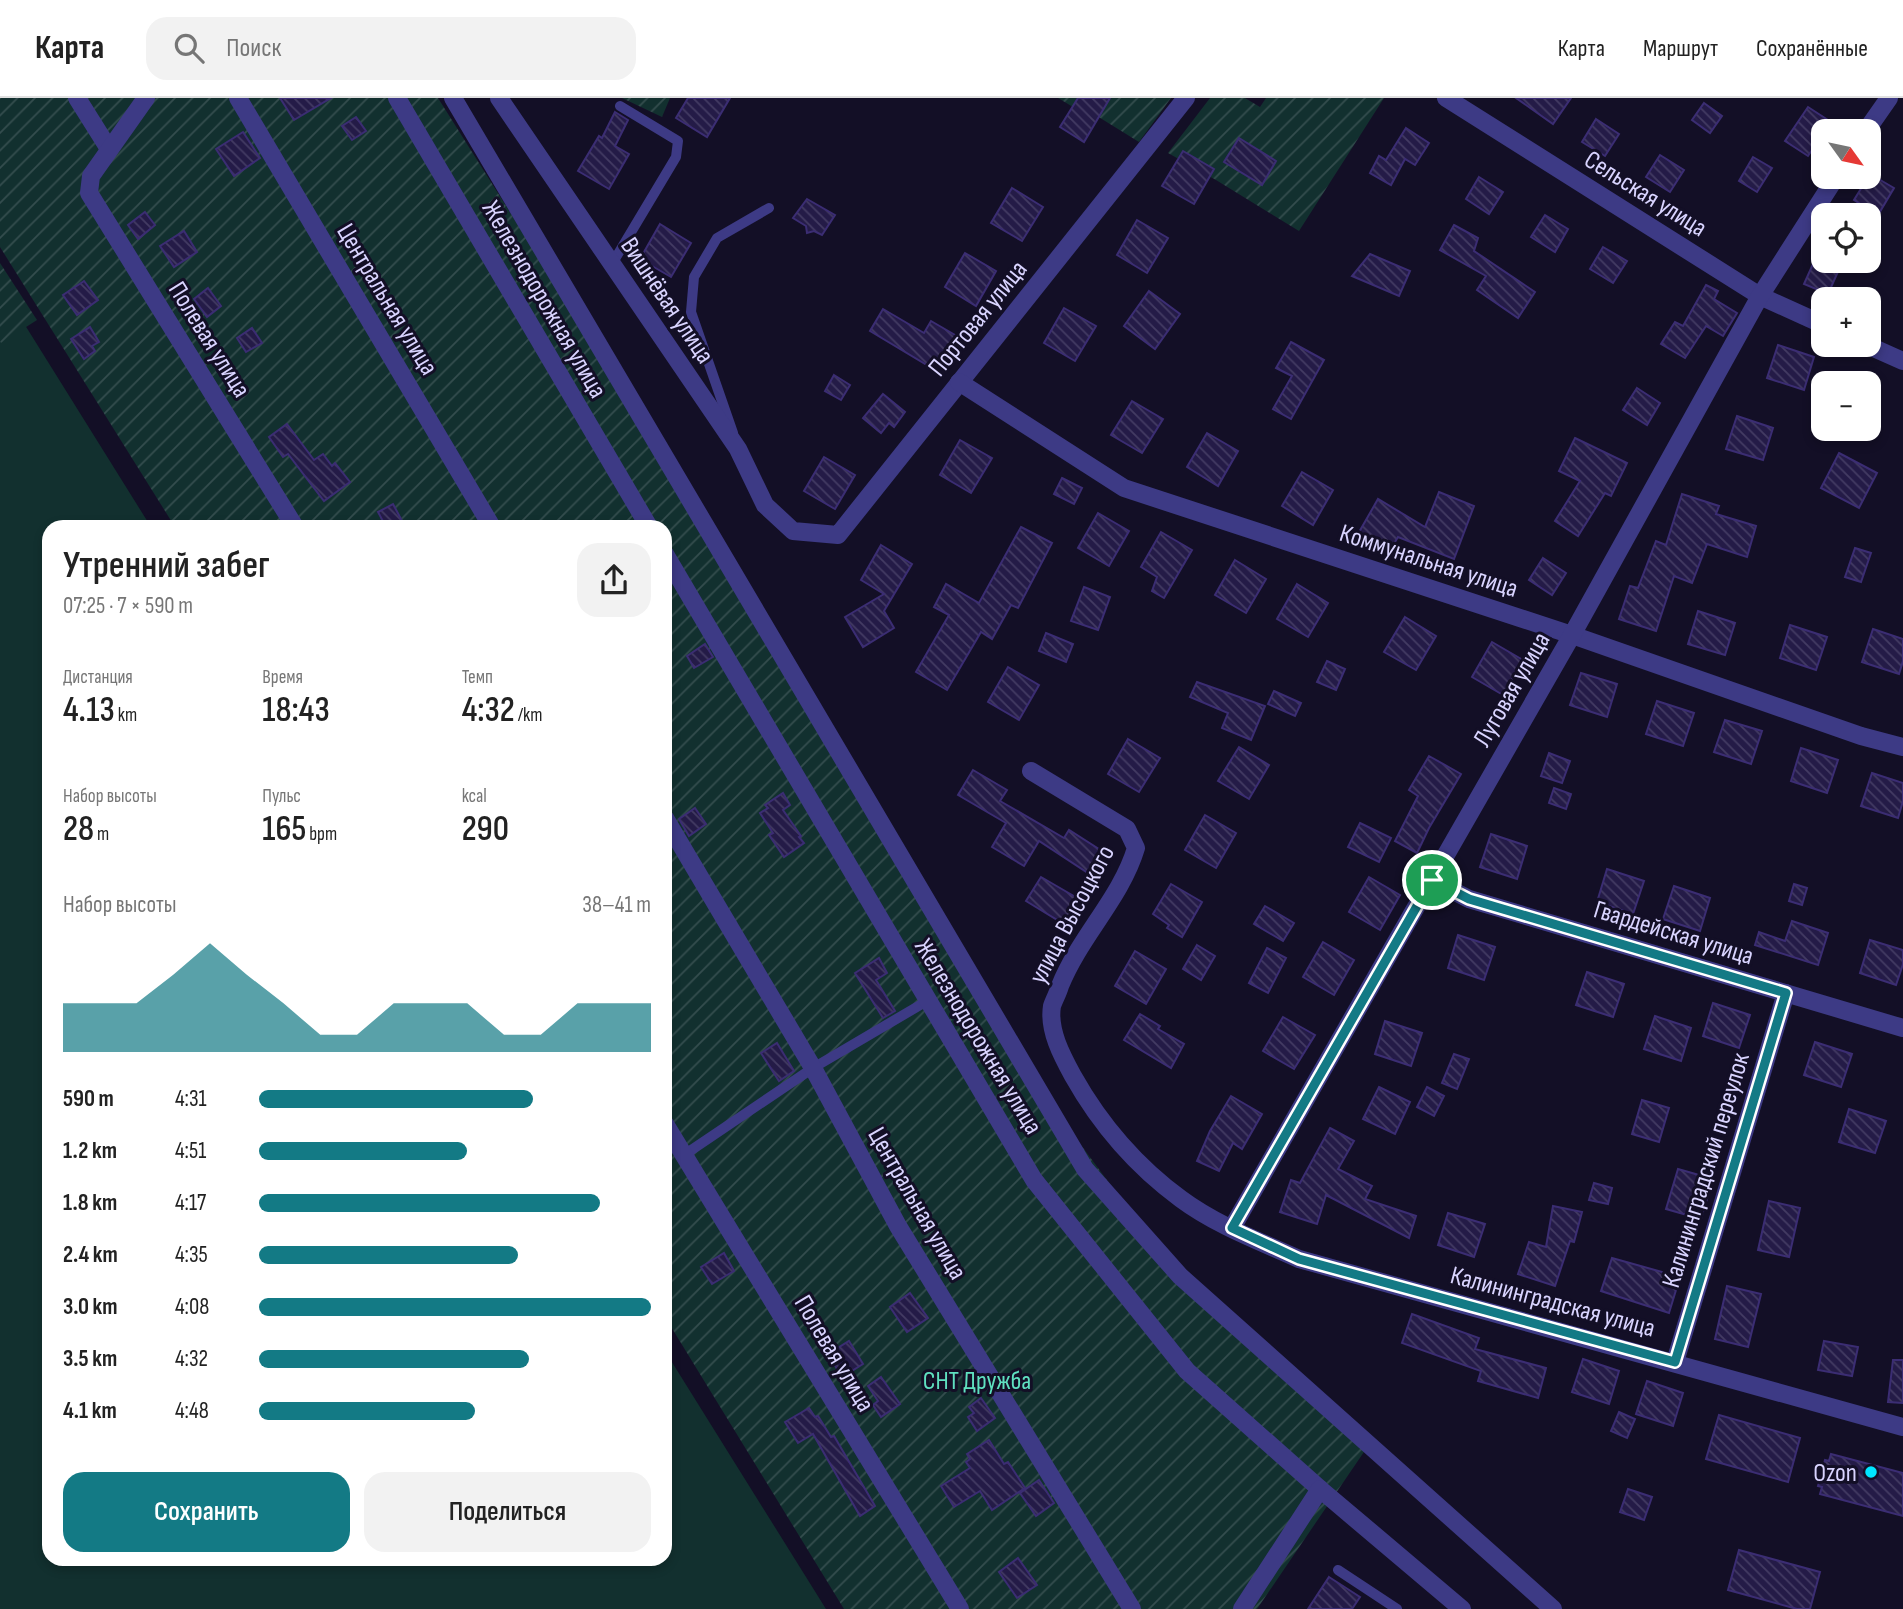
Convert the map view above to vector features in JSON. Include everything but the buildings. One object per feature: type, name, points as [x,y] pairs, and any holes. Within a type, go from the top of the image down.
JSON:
[{"type":"street","points":[[77,98],[109,149],[146,98]]},
{"type":"street","name":"Центральная улица","points":[[238,98],[488,520]]},
{"type":"street","name":"Железнодорожная улица","points":[[397,98],[645,520]]},
{"type":"street","points":[[453,98],[1085,1169],[1180,1276],[1553,1609]]},
{"type":"street","name":"Вишнёвая улица","points":[[499,98],[738,449],[765,505],[793,531]]},
{"type":"street","name":"Портовая улица","points":[[793,531],[838,535],[1186,98]]},
{"type":"street","name":"Сельская улица","points":[[1446,98],[1760,296],[1811,319]]},
{"type":"street","points":[[1874,119],[1889,98]]},
{"type":"street","name":"Полевая улица","points":[[109,149],[91,176],[89,193],[291,520]]},
{"type":"street","name":"Луговая улица","points":[[1232,1228],[1572,635],[1760,296],[1828,189]]},
{"type":"street","points":[[1881,351],[1903,361]]},
{"type":"street","name":"Коммунальная улица","points":[[959,382],[1124,488],[1572,635],[1861,736],[1903,747]]},
{"type":"street","name":"Железнодорожная улица","points":[[672,566],[1034,1180],[1187,1371],[1320,1489],[1462,1609]]},
{"type":"street","name":"улица Высоцкого","points":[[1031,771],[1127,829],[1136,848],[1129,870],[1070,960],[1052,1008],[1056,1044],[1085,1098],[1116,1139],[1182,1200],[1232,1228]]},
{"type":"street","name":"Центральная улица","points":[[672,830],[813,1068],[898,1226],[1132,1609]]},
{"type":"street","name":"Гвардейская улица","points":[[1432,880],[1469,899],[1903,1028]]},
{"type":"street","name":"Калининградский переулок","points":[[1675,1362],[1786,993]]},
{"type":"street","name":"Полевая улица","points":[[672,1135],[960,1609]]},
{"type":"street","name":"Калининградская улица","points":[[1232,1228],[1299,1259],[1903,1427]]},
{"type":"street","points":[[1242,1609],[1320,1489]]},
{"type":"lane","points":[[612,264],[676,156],[678,141],[620,106]]},
{"type":"lane","points":[[738,449],[691,312],[694,277],[717,238],[769,208]]},
{"type":"lane","points":[[684,1155],[813,1068],[927,1000]]},
{"type":"lane","points":[[1338,1570],[1397,1609]]},
{"type":"green space","name":"СНТ Дружба","points":[[0,98],[438,98],[647,430],[1061,1118],[1121,1199],[1201,1290],[1368,1446],[1257,1609],[844,1609],[672,1328],[672,520],[171,520],[0,247]]},
{"type":"green space","points":[[622,98],[670,98],[662,117]]},
{"type":"green space","points":[[1058,98],[1171,98],[1139,142],[1076,103],[1073,107]]},
{"type":"green space","points":[[1210,98],[1245,98],[1260,107],[1266,98],[1384,98],[1299,231],[1168,153]]},
{"type":"green space","points":[[0,263],[37,320],[1,343],[0,341]]},
{"type":"green space","points":[[0,285],[147,520],[42,520],[42,1566],[672,1566],[672,1362],[826,1609],[0,1609]]},
{"type":"place","name":"Ozon","points":[[1871,1472]]},
{"type":"route","points":[[1432,880],[1469,899],[1786,993],[1675,1362],[1299,1259],[1232,1228],[1432,880]]}]
